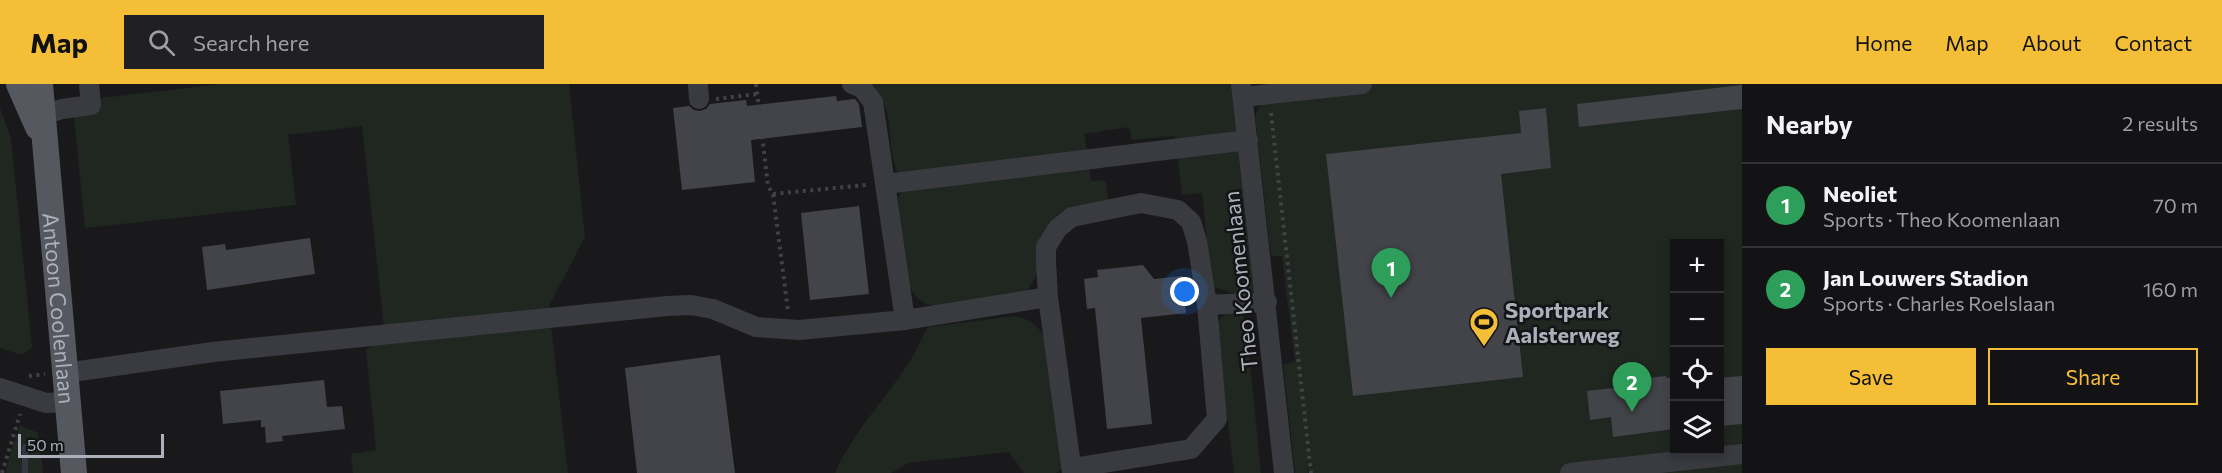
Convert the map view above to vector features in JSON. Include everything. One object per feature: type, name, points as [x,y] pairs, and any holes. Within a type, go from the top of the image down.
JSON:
[{"type":"main road","name":"Antoon Coolenlaan","points":[[19,84],[45,144]]},
{"type":"main road","name":"Antoon Coolenlaan","points":[[40,84],[74,473]]},
{"type":"street","points":[[43,115],[91,105],[89,84]]},
{"type":"street","points":[[852,84],[862,88],[873,102],[904,320]]},
{"type":"street","points":[[1242,90],[1269,94],[1362,84]]},
{"type":"street","name":"Theo Koomenlaan","points":[[1242,90],[1284,473]]},
{"type":"street","points":[[885,184],[1248,140]]},
{"type":"street","points":[[1141,203],[1178,210],[1191,222],[1197,241],[1207,305],[1216,419],[1191,449],[1072,470],[1048,297],[1046,247],[1058,228],[1072,217],[1141,203]]},
{"type":"street","points":[[65,373],[213,352],[667,306],[691,305],[713,309],[756,327],[790,329],[904,320],[1048,297]]},
{"type":"street","points":[[1207,305],[1267,302]]},
{"type":"street","points":[[0,388],[46,403],[67,402]]},
{"type":"street","points":[[1570,473],[1742,454]]},
{"type":"path","points":[[756,84],[768,186],[773,194],[790,329]]},
{"type":"path","points":[[698,91],[709,100],[757,94]]},
{"type":"path","points":[[1269,94],[1311,473]]},
{"type":"path","points":[[773,194],[885,184]]},
{"type":"path","points":[[2,473],[20,414]]},
{"type":"shaded area","points":[[220,84],[569,84],[585,237],[548,308],[384,328],[362,126],[288,135],[296,205],[85,228],[74,117],[91,115],[99,110],[101,98]]},
{"type":"shaded area","points":[[867,84],[1232,84],[1255,290],[1251,294],[1238,295],[1212,286],[1202,193],[1182,195],[1175,136],[1132,140],[1129,127],[1084,134],[1087,152],[903,174],[897,171],[893,159],[889,124],[883,104]]},
{"type":"shaded area","name":"Sportpark Aalsterweg","points":[[1261,84],[1742,84],[1742,473],[1309,473],[1307,464],[1308,473],[1295,473],[1283,364],[1295,362],[1282,256],[1271,256],[1255,116],[1259,107],[1263,105]]},
{"type":"shaded area","points":[[0,108],[11,138],[32,347],[22,355],[0,348]]},
{"type":"shaded area","points":[[1089,167],[1091,181],[1103,180],[1106,183],[1108,201],[1067,210],[1053,219],[1047,228],[1037,272],[1024,293],[940,307],[926,304],[915,295],[910,287],[902,250],[898,199],[902,191]]},
{"type":"shaded area","points":[[1243,312],[1261,473],[1234,473],[1218,338],[1219,320],[1230,313]]},
{"type":"shaded area","points":[[1014,316],[1034,324],[1048,347],[1061,469],[1056,473],[1024,473],[1009,452],[908,463],[891,473],[835,473],[860,430],[911,360],[928,327]]},
{"type":"shaded area","points":[[551,326],[568,473],[353,473],[351,454],[376,450],[366,350],[372,346]]},
{"type":"shaded area","points":[[20,425],[38,433],[43,473],[6,473]]},
{"type":"building","points":[[1742,85],[1742,109],[1579,127],[1577,104]]},
{"type":"building","points":[[836,96],[837,101],[855,99],[859,104],[862,127],[751,140],[755,182],[682,190],[673,108],[689,106],[700,111],[706,109],[710,104],[746,100],[747,106]]},
{"type":"building","points":[[1546,108],[1551,168],[1501,174],[1523,377],[1353,396],[1326,154],[1521,133],[1519,111]]},
{"type":"building","points":[[859,206],[869,294],[810,300],[801,213]]},
{"type":"building","points":[[310,238],[315,274],[207,290],[202,247],[225,244],[226,250]]},
{"type":"building","points":[[1143,265],[1154,279],[1182,276],[1186,313],[1141,318],[1152,424],[1107,429],[1095,308],[1087,309],[1084,279],[1098,277],[1097,270]]},
{"type":"building","points":[[720,355],[735,473],[637,473],[625,368]]},
{"type":"building","points":[[1742,376],[1742,424],[1724,426],[1724,378]]},
{"type":"building","points":[[1670,378],[1670,430],[1613,437],[1611,417],[1590,420],[1587,391],[1622,387],[1621,383],[1631,382],[1630,380]]},
{"type":"building","points":[[324,380],[327,407],[342,406],[345,429],[282,436],[283,441],[266,443],[265,427],[261,427],[261,420],[223,424],[220,391]]},
{"type":"waterway","points":[[25,447],[25,473]]},
{"type":"place","name":"Neoliet","points":[[1391,298]]},
{"type":"place","name":"Sportpark Aalsterweg","points":[[1484,348]]},
{"type":"place","name":"Jan Louwers Stadion","points":[[1632,412]]}]
